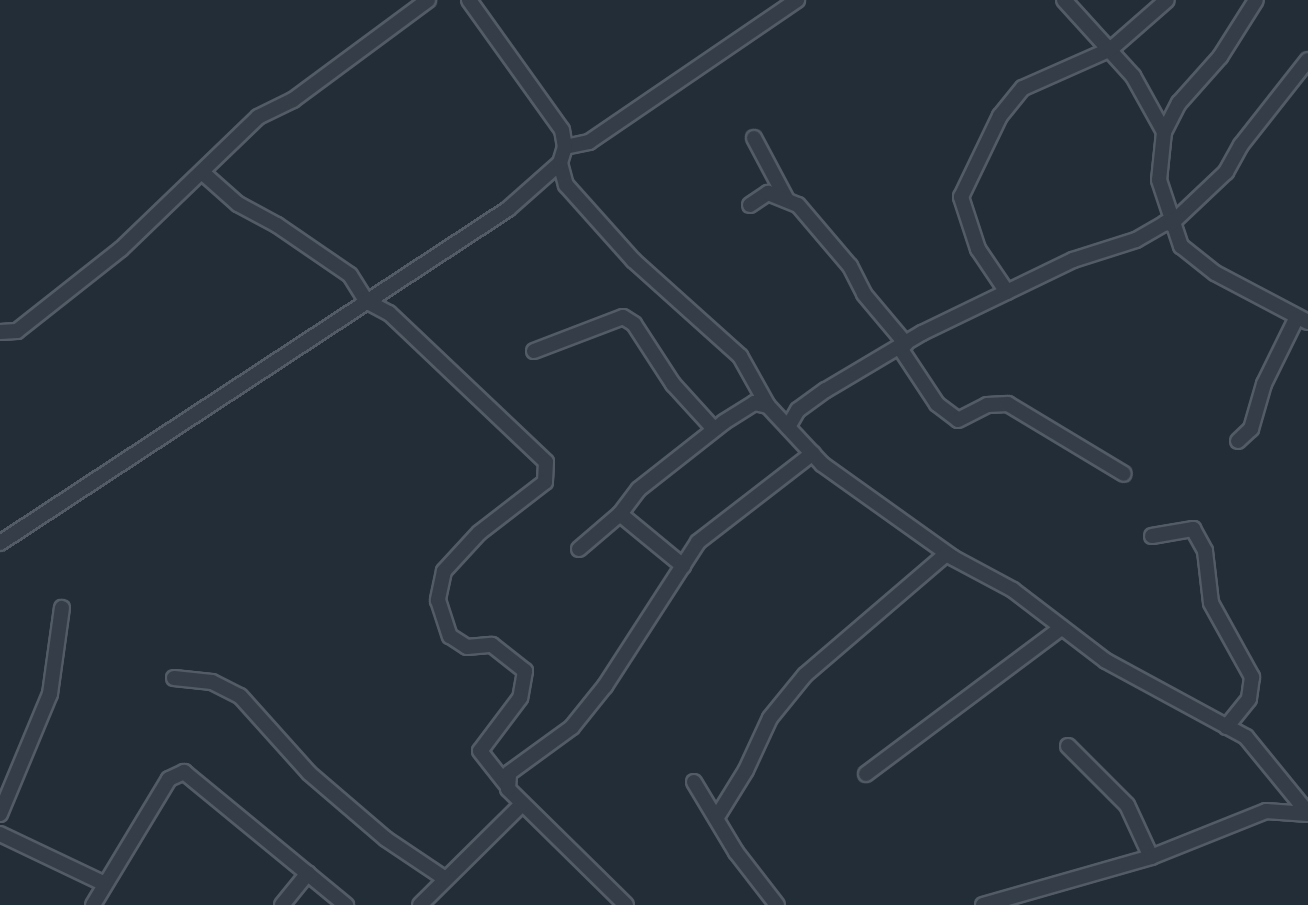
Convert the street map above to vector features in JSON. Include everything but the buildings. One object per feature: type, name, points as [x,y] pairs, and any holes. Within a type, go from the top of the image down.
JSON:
[{"type":"street","points":[[0,332],[17,331],[121,249],[258,118],[292,100],[428,0]]},
{"type":"street","points":[[0,543],[508,209],[560,163],[565,147],[562,130],[469,0]]},
{"type":"street","points":[[565,147],[590,142],[797,0]]},
{"type":"street","points":[[1064,0],[1110,49],[1164,132]]},
{"type":"street","points":[[1006,292],[978,249],[961,197],[1000,116],[1023,88],[1110,49],[1168,0]]},
{"type":"street","points":[[1238,441],[1251,429],[1264,384],[1304,320],[1197,260],[1181,246],[1159,180],[1164,132],[1179,104],[1220,57],[1256,0]]},
{"type":"street","points":[[1172,224],[1226,172],[1240,144],[1308,60]]},
{"type":"street","points":[[754,138],[787,200]]},
{"type":"street","points":[[560,163],[566,185],[633,260],[740,356],[768,406],[812,454],[967,568]]},
{"type":"street","points":[[203,173],[238,204],[277,225],[350,276],[366,301],[389,312],[546,462],[545,482],[480,534],[444,571],[438,600],[450,636],[467,647],[492,646],[525,671],[520,698],[480,751],[522,804],[626,905]]},
{"type":"street","points":[[750,206],[768,193],[787,200],[817,225],[850,266],[864,294],[903,346],[937,404],[958,420],[987,405],[1008,404],[1124,474]]},
{"type":"street","points":[[788,427],[798,410],[826,390],[903,346],[1073,260],[1136,240],[1165,223],[1172,224]]},
{"type":"street","points":[[534,350],[618,317],[628,318],[673,384],[714,430]]},
{"type":"street","points":[[578,550],[620,514],[639,489],[714,430],[754,403],[768,406]]},
{"type":"street","points":[[506,784],[508,773],[572,727],[605,686],[698,542],[812,454]]},
{"type":"street","points":[[620,514],[683,566]]},
{"type":"street","points":[[1152,536],[1193,530],[1206,552],[1211,603],[1252,678],[1249,700],[1226,727]]},
{"type":"street","points":[[717,817],[770,718],[822,658],[946,554],[1013,590],[1155,692],[1246,737],[1268,759],[1308,814]]},
{"type":"street","points":[[0,814],[50,694],[62,608]]},
{"type":"street","points":[[866,774],[1061,628]]},
{"type":"street","points":[[174,678],[212,682],[240,696],[324,786],[386,839],[444,878]]},
{"type":"street","points":[[1068,746],[1127,805],[1150,857]]},
{"type":"street","points":[[94,905],[169,779],[184,772],[346,905]]},
{"type":"street","points":[[694,782],[736,852],[776,905]]},
{"type":"street","points":[[420,905],[522,804]]},
{"type":"street","points":[[983,905],[1150,857],[1266,812],[1308,814]]},
{"type":"street","points":[[0,834],[105,884]]},
{"type":"street","points":[[282,905],[308,874]]}]
